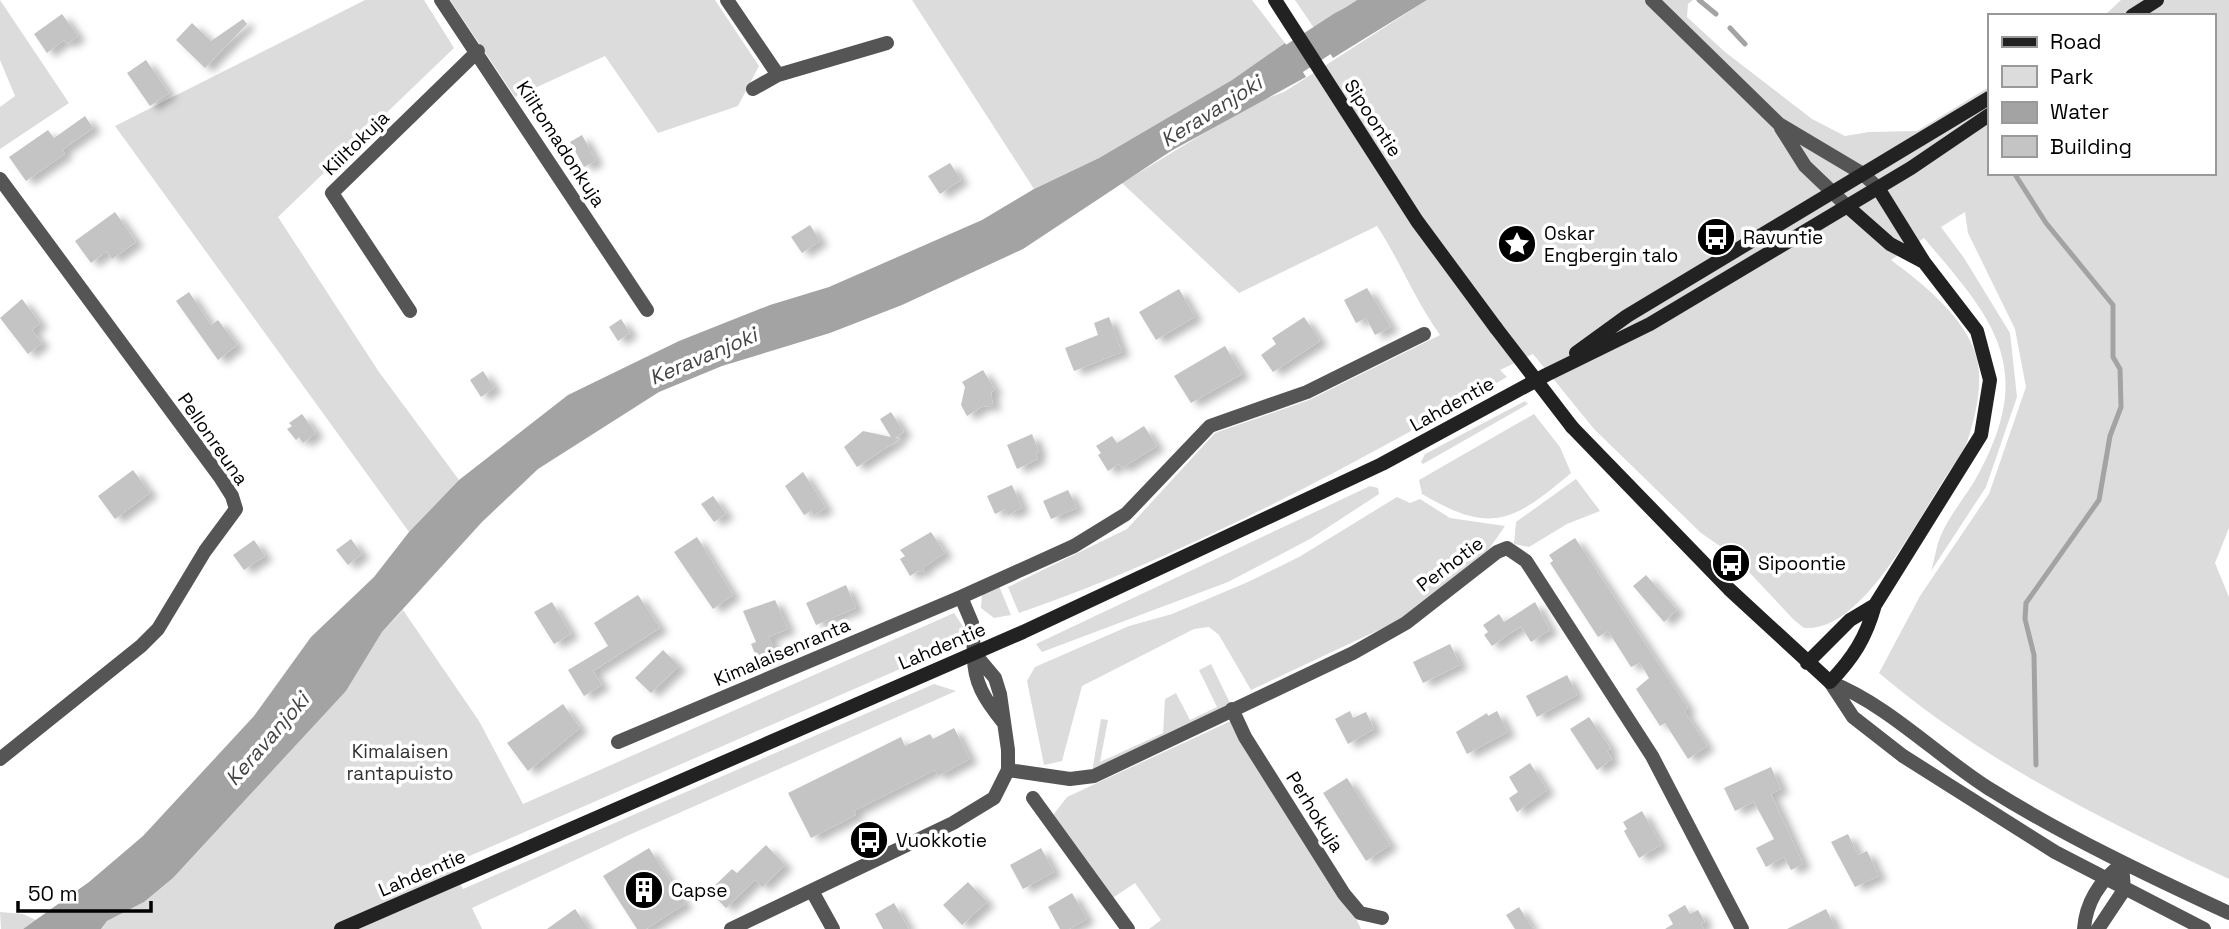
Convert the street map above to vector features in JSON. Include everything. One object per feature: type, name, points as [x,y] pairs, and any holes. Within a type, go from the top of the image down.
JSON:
[{"type":"main road","name":"Sipoontie","points":[[1275,0],[1417,221],[1572,427],[1638,498],[1807,663],[1830,682]]},
{"type":"main road","points":[[2136,14],[2157,0]]},
{"type":"main road","name":"Lahdentie","points":[[1546,374],[1628,316],[1988,99]]},
{"type":"main road","name":"Lahdentie","points":[[341,929],[974,653],[1382,464],[1546,374],[1650,324],[1878,188],[1988,117]]},
{"type":"main road","points":[[1830,682],[1854,657],[1868,634],[1875,605],[1981,435],[1987,409],[1989,371],[1977,331],[1924,262],[1878,188]]},
{"type":"main road","points":[[1847,207],[1890,244],[1924,262]]},
{"type":"main road","points":[[1807,663],[1850,620],[1875,605]]},
{"type":"street","name":"Kiiltomadonkuja","points":[[441,0],[478,51],[646,310]]},
{"type":"street","points":[[727,0],[778,75]]},
{"type":"street","points":[[1653,0],[1779,124],[1805,166],[1847,207]]},
{"type":"street","points":[[753,89],[778,75],[887,43]]},
{"type":"street","name":"Kiiltokuja","points":[[410,312],[332,193],[478,51]]},
{"type":"street","points":[[1779,124],[1863,174],[1878,188]]},
{"type":"street","name":"Pellonreuna","points":[[0,179],[220,477],[232,496],[236,509],[149,637],[0,759]]},
{"type":"street","name":"Kimalaisenranta","points":[[618,742],[961,597],[1074,546],[1126,514],[1210,426],[1307,392],[1424,334]]},
{"type":"street","name":"Perhotie","points":[[1008,770],[1070,779],[1094,776],[1364,647],[1406,623],[1497,552],[1507,548],[1515,551],[1533,571],[1652,756],[1742,929]]},
{"type":"street","points":[[731,929],[977,811],[994,798],[1008,770],[1004,723],[995,678],[974,653],[972,623],[961,597]]},
{"type":"street","name":"Sipoontie","points":[[1830,682],[1867,699],[1988,788],[2122,864],[2229,913]]},
{"type":"street","name":"Sipoontie","points":[[1830,682],[1853,717],[1903,756],[1982,807],[2102,878],[2204,929]]},
{"type":"street","name":"Perhokuja","points":[[1232,709],[1245,737],[1345,894],[1360,913],[1382,918]]},
{"type":"street","points":[[1033,798],[1128,929]]},
{"type":"street","points":[[2084,929],[2088,909],[2102,878],[2122,864]]},
{"type":"street","points":[[2098,929],[2124,890],[2122,864]]},
{"type":"street","points":[[812,891],[832,929]]},
{"type":"green space","points":[[0,0],[69,103],[0,149],[0,107],[15,96],[0,60]]},
{"type":"green space","points":[[365,0],[424,0],[454,48],[278,217],[379,372],[459,480],[409,532],[115,126]]},
{"type":"green space","points":[[450,0],[715,0],[759,66],[738,106],[658,133],[605,56],[515,97]]},
{"type":"green space","points":[[912,0],[1252,0],[1285,43],[1232,80],[1099,158],[1034,189]]},
{"type":"green space","points":[[1295,0],[1357,0],[1314,28]]},
{"type":"green space","points":[[1427,0],[1693,0],[1688,4],[1687,17],[1725,52],[1812,119],[1845,136],[1869,132],[1917,131],[1988,88],[1988,175],[2215,175],[2215,14],[2106,14],[2121,0],[2229,0],[2229,528],[2215,563],[2229,597],[2229,879],[2047,788],[1961,735],[1879,673],[1920,596],[1989,494],[2026,387],[2015,329],[1968,233],[1965,212],[1941,227],[1964,258],[2010,333],[2017,397],[1986,487],[1931,571],[1941,535],[1976,479],[1996,434],[2004,401],[2005,372],[1998,345],[1986,319],[1969,293],[1924,238],[1891,260],[1931,292],[1966,333],[1978,364],[1977,403],[1965,447],[1902,547],[1865,595],[1830,623],[1804,628],[1794,620],[1733,555],[1701,533],[1594,429],[1533,354],[1500,370],[1507,377],[1269,506],[1145,564],[1019,613],[1008,587],[1127,529],[1215,433],[1309,400],[1440,335],[1377,226],[1239,293],[1122,183],[1252,104],[1284,92]]},
{"type":"green space","points":[[1525,401],[1528,404],[1423,464],[1421,462],[1425,454]]},
{"type":"green space","points":[[1534,414],[1560,447],[1571,473],[1533,503],[1501,517],[1484,518],[1466,515],[1422,494],[1419,480]]},
{"type":"green space","points":[[1576,479],[1600,511],[1567,524],[1529,547],[1514,544],[1516,522]]},
{"type":"green space","points":[[1370,486],[1378,488],[1379,494],[1310,539],[1228,582],[1042,652],[1036,644]]},
{"type":"green space","points":[[1397,497],[1410,503],[1420,499],[1450,518],[1505,526],[1489,549],[1398,621],[1251,690],[1219,635],[1209,627],[1194,629],[1082,686],[1062,761],[1044,765],[1027,681],[1035,667],[1129,626],[1172,614],[1248,582],[1299,557]]},
{"type":"green space","points":[[999,586],[1011,615],[994,618],[981,608],[982,593]]},
{"type":"green space","name":"Kimalaisen rantapuisto","points":[[403,610],[479,721],[523,804],[954,613],[964,628],[960,640],[937,653],[451,864],[463,889],[934,684],[956,691],[629,835],[472,908],[482,929],[101,929],[107,921],[144,902],[173,878],[346,691],[382,632]]},
{"type":"green space","points":[[1211,664],[1231,705],[1092,772],[1101,719],[1108,720],[1100,762],[1163,733],[1165,699],[1176,693],[1190,720],[1217,707],[1199,670]]},
{"type":"green space","points":[[1233,720],[1344,894],[1361,929],[1149,929],[1161,920],[1135,883],[1108,901],[1050,819],[1067,797]]},
{"type":"green space","points":[[0,912],[23,914],[36,920],[23,929],[1,929]]},
{"type":"water","points":[[1357,0],[1427,0],[1333,58],[1314,28]]},
{"type":"water","points":[[1285,43],[1306,77],[1171,151],[1023,249],[902,305],[830,333],[722,366],[659,392],[538,469],[482,522],[382,632],[346,691],[173,878],[144,902],[107,921],[101,929],[23,929],[89,882],[143,836],[254,716],[311,637],[374,577],[409,532],[459,480],[568,395],[679,341],[770,305],[829,287],[982,220],[1034,189],[1099,158],[1232,80]]},
{"type":"building","points":[[62,14],[78,36],[67,44],[64,40],[47,53],[34,34]]},
{"type":"building","points":[[243,19],[247,24],[205,68],[176,40],[192,23],[211,41]]},
{"type":"building","points":[[146,60],[169,93],[150,106],[127,73]]},
{"type":"building","points":[[85,116],[93,128],[62,150],[65,154],[26,181],[9,157],[48,130],[54,138]]},
{"type":"building","points":[[582,135],[596,161],[584,167],[570,142]]},
{"type":"building","points":[[950,163],[961,180],[940,194],[928,176]]},
{"type":"building","points":[[115,212],[136,242],[112,259],[107,251],[91,263],[75,241]]},
{"type":"building","points":[[810,225],[820,241],[802,253],[791,237]]},
{"type":"building","points":[[1367,288],[1391,327],[1375,335],[1366,318],[1356,323],[1344,300]]},
{"type":"building","points":[[1179,289],[1195,317],[1156,340],[1139,312]]},
{"type":"building","points":[[189,292],[211,325],[218,320],[237,345],[218,360],[176,301]]},
{"type":"building","points":[[22,299],[40,323],[32,330],[42,343],[28,354],[0,318]]},
{"type":"building","points":[[1109,317],[1122,352],[1074,371],[1065,348],[1098,335],[1094,323]]},
{"type":"building","points":[[1304,317],[1320,341],[1273,372],[1261,355],[1276,344],[1272,338]]},
{"type":"building","points":[[621,319],[630,333],[618,341],[609,327]]},
{"type":"building","points":[[1225,346],[1242,374],[1191,403],[1174,376]]},
{"type":"building","points":[[983,370],[995,390],[991,392],[993,407],[983,406],[967,416],[961,405],[965,387],[962,382]]},
{"type":"building","points":[[483,371],[494,388],[481,397],[470,380]]},
{"type":"building","points":[[891,412],[904,432],[895,438],[900,439],[857,467],[844,447],[863,431],[891,437],[880,419]]},
{"type":"building","points":[[302,414],[316,433],[303,443],[299,437],[296,440],[287,429],[292,426],[289,423]]},
{"type":"building","points":[[1144,426],[1157,446],[1122,468],[1119,464],[1108,471],[1096,446],[1112,436],[1117,443]]},
{"type":"building","points":[[1032,434],[1039,452],[1036,454],[1038,459],[1017,469],[1007,445]]},
{"type":"building","points":[[133,470],[150,493],[115,519],[98,496]]},
{"type":"building","points":[[803,472],[826,508],[814,515],[811,511],[804,515],[785,486]]},
{"type":"building","points":[[1012,485],[1022,508],[1008,515],[1005,509],[995,514],[987,496]]},
{"type":"building","points":[[1068,490],[1077,508],[1051,519],[1043,501]]},
{"type":"building","points":[[713,496],[726,514],[714,522],[701,504]]},
{"type":"building","points":[[931,532],[945,553],[924,567],[923,572],[918,571],[910,576],[900,559],[905,556],[900,550]]},
{"type":"building","points":[[697,537],[733,595],[713,609],[674,552]]},
{"type":"building","points":[[1575,538],[1688,708],[1684,711],[1707,746],[1688,759],[1665,723],[1660,726],[1636,689],[1649,678],[1640,663],[1631,667],[1608,631],[1598,637],[1550,563],[1553,561],[1549,555]]},
{"type":"building","points":[[351,539],[362,554],[348,565],[336,550]]},
{"type":"building","points":[[254,540],[265,556],[244,570],[233,555]]},
{"type":"building","points":[[1646,575],[1677,610],[1664,622],[1633,586]]},
{"type":"building","points":[[846,585],[856,608],[816,625],[806,603]]},
{"type":"building","points":[[638,595],[660,628],[593,671],[602,685],[584,696],[568,670],[608,646],[594,623]]},
{"type":"building","points":[[775,600],[788,629],[769,637],[776,655],[759,663],[751,644],[756,642],[743,611]]},
{"type":"building","points":[[552,602],[571,634],[554,644],[534,612]]},
{"type":"building","points":[[1535,602],[1550,630],[1531,642],[1521,626],[1492,646],[1484,635],[1488,632],[1483,625],[1499,614],[1504,622]]},
{"type":"building","points":[[1450,644],[1460,665],[1423,683],[1413,662]]},
{"type":"building","points":[[663,650],[679,666],[651,693],[635,678]]},
{"type":"building","points":[[1567,675],[1577,695],[1537,717],[1526,696]]},
{"type":"building","points":[[563,704],[580,728],[528,771],[507,743]]},
{"type":"building","points":[[1350,711],[1353,718],[1366,712],[1374,729],[1348,744],[1335,719]]},
{"type":"building","points":[[1497,711],[1508,732],[1467,754],[1456,732],[1487,713],[1488,716]]},
{"type":"building","points":[[1589,717],[1611,749],[1607,751],[1612,759],[1597,770],[1570,729]]},
{"type":"building","points":[[954,728],[970,759],[938,776],[935,770],[854,811],[856,815],[811,838],[788,793],[901,737],[905,746],[930,734],[933,739]]},
{"type":"building","points":[[1530,763],[1547,790],[1517,812],[1509,798],[1518,792],[1509,777]]},
{"type":"building","points":[[1771,767],[1781,789],[1771,794],[1803,864],[1791,870],[1784,857],[1766,867],[1756,848],[1774,839],[1754,802],[1735,811],[1724,788]]},
{"type":"building","points":[[1347,778],[1390,845],[1366,861],[1323,793]]},
{"type":"building","points":[[1642,811],[1661,845],[1639,858],[1624,831],[1627,829],[1623,822]]},
{"type":"building","points":[[1848,834],[1858,855],[1867,851],[1879,876],[1855,887],[1831,842]]},
{"type":"building","points":[[766,845],[785,865],[762,887],[755,880],[726,908],[709,891],[732,869],[737,873]]},
{"type":"building","name":"Capse","points":[[649,848],[685,904],[646,929],[637,929],[603,876]]},
{"type":"building","points":[[1041,848],[1054,872],[1023,889],[1010,865]]},
{"type":"building","points":[[968,882],[987,902],[962,925],[943,905]]},
{"type":"building","points":[[1072,893],[1087,919],[1069,929],[1060,929],[1048,907]]},
{"type":"building","points":[[894,903],[909,929],[883,929],[875,914]]},
{"type":"building","points":[[1685,905],[1690,914],[1698,910],[1705,922],[1701,924],[1704,929],[1665,929],[1673,924],[1668,915]]},
{"type":"building","points":[[1519,907],[1533,929],[1515,929],[1506,915]]},
{"type":"building","points":[[575,909],[589,929],[547,929]]},
{"type":"building","points":[[1826,909],[1836,929],[1787,929]]},
{"type":"waterway","name":"Keravanjoki","points":[[1258,82],[1343,27],[1395,0]]},
{"type":"waterway","points":[[1699,0],[1716,14]]},
{"type":"waterway","points":[[1730,28],[1745,44]]},
{"type":"waterway","points":[[2016,176],[2046,223],[2113,305],[2113,357],[2120,369],[2121,407],[2110,436],[2099,500],[2026,603],[2025,619],[2034,655],[2036,765]]},
{"type":"place","name":"Ravuntie","points":[[1716,237]]},
{"type":"place","name":"Oskar Engbergin talo","points":[[1517,244]]},
{"type":"place","name":"Sipoontie","points":[[1731,563]]},
{"type":"place","name":"Vuokkotie","points":[[869,840]]},
{"type":"place","name":"Capse","points":[[644,890]]}]
